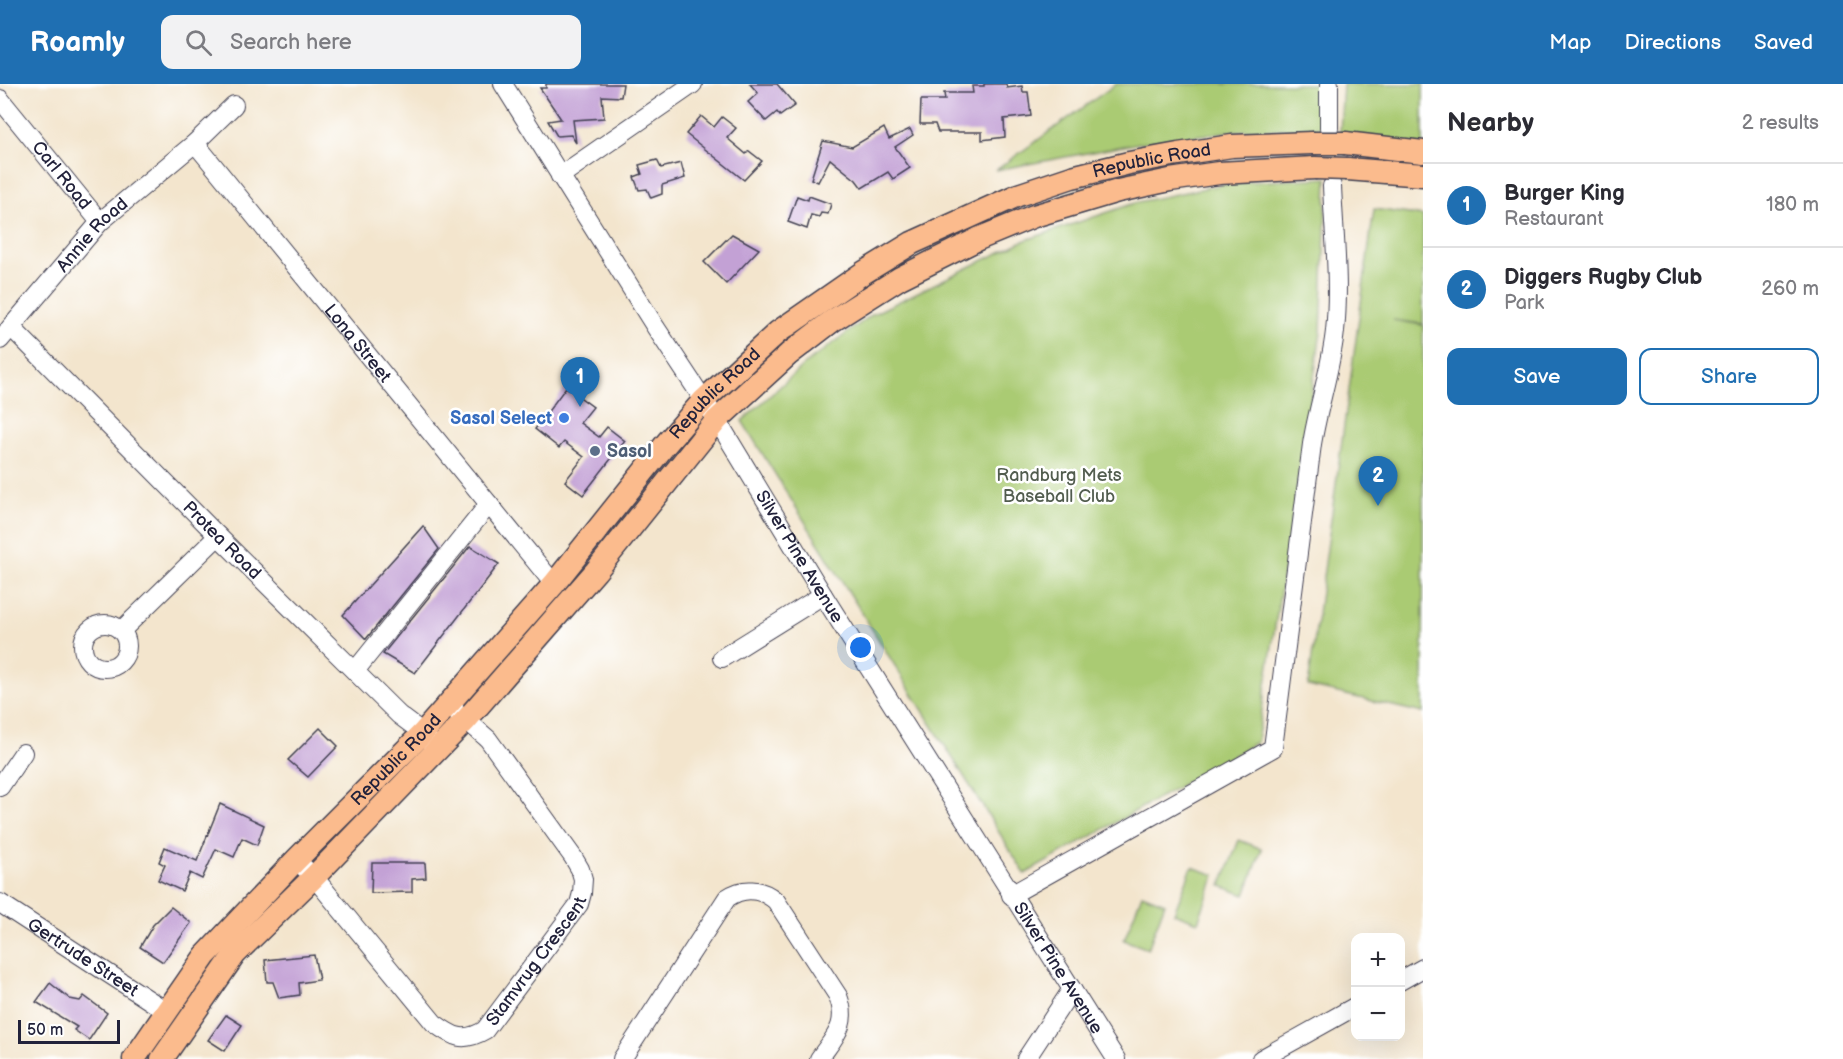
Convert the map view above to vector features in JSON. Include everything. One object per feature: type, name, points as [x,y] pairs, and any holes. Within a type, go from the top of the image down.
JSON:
[{"type":"main road","name":"Republic Road","points":[[162,1059],[235,954],[314,877],[430,741],[448,704],[555,584],[665,446],[704,400],[778,332],[863,273],[912,243],[1018,195],[1072,177],[1178,154],[1232,146],[1312,143],[1337,135],[1423,152]]},
{"type":"main road","name":"Republic Road","points":[[134,1059],[205,956],[296,860],[430,741],[466,720],[596,571],[717,420],[789,354],[832,321],[907,274],[946,254],[1009,225],[1086,200],[1170,180],[1219,173],[1315,168],[1423,175]]},
{"type":"street","name":"Silver Pine Avenue","points":[[503,84],[717,420],[823,595],[1116,1059]]},
{"type":"street","points":[[560,176],[693,84]]},
{"type":"street","points":[[1329,84],[1337,135]]},
{"type":"street","name":"Carl Road","points":[[0,99],[100,222]]},
{"type":"street","points":[[195,143],[234,105]]},
{"type":"street","name":"Annie Road","points":[[5,334],[100,222],[195,143]]},
{"type":"street","name":"Lona Street","points":[[195,143],[555,584]]},
{"type":"street","points":[[1011,895],[1273,748],[1312,444],[1331,363],[1335,331],[1337,307],[1332,186]]},
{"type":"street","name":"Protea Road","points":[[5,334],[218,536],[399,714],[430,741]]},
{"type":"street","points":[[355,671],[489,504]]},
{"type":"street","points":[[121,631],[218,536]]},
{"type":"street","points":[[722,658],[823,595]]},
{"type":"street","name":"Stamvrug Crescent","points":[[296,860],[314,877],[434,1023],[448,1033],[459,1037],[467,1038],[485,1030],[572,915],[582,893],[583,879],[573,857],[494,748],[480,731],[448,704]]},
{"type":"street","points":[[0,787],[23,753]]},
{"type":"street","points":[[622,1059],[727,898],[734,893],[750,890],[764,893],[776,901],[838,996],[842,1006],[842,1026],[819,1059]]},
{"type":"street","name":"Gertrude Street","points":[[0,903],[166,1011]]},
{"type":"street","points":[[1405,979],[1423,968]]},
{"type":"street","points":[[1026,1059],[1072,989]]},
{"type":"street","points":[[1261,1059],[1351,1009]]},
{"type":"green space","points":[[1116,84],[1322,84],[1321,128],[1233,131],[1140,143],[996,170]]},
{"type":"green space","points":[[1343,84],[1423,84],[1423,146],[1340,132]]},
{"type":"green space","name":"Randburg Mets Baseball Club","points":[[1327,178],[1321,332],[1257,742],[1025,874],[742,421],[805,364],[873,314],[1023,241],[1138,202],[1229,183]]},
{"type":"green space","points":[[1374,209],[1423,216],[1423,324],[1393,320],[1423,325],[1423,713],[1308,686]]},
{"type":"green space","points":[[1239,840],[1262,849],[1245,895],[1221,886]]},
{"type":"green space","points":[[1192,867],[1215,875],[1198,922],[1174,913]]},
{"type":"green space","points":[[1142,894],[1165,903],[1148,949],[1124,940]]},
{"type":"building","points":[[546,84],[623,84],[621,97],[602,96],[604,118],[573,120],[576,143],[571,135],[557,136],[548,121],[561,119],[540,88],[546,88]]},
{"type":"building","points":[[750,84],[777,84],[795,105],[780,116],[777,112],[766,121],[748,102],[758,93]]},
{"type":"building","points":[[984,84],[1006,84],[1007,88],[1022,86],[1023,92],[1028,92],[1031,116],[1004,119],[1005,137],[982,140],[982,132],[938,132],[935,124],[920,124],[921,100],[945,100],[944,93],[973,93],[972,86],[984,86]]},
{"type":"building","points":[[701,116],[714,127],[722,117],[736,128],[727,138],[746,154],[749,151],[762,161],[744,180],[686,134]]},
{"type":"building","points":[[884,128],[889,139],[910,129],[913,135],[895,147],[910,168],[893,179],[888,172],[862,188],[856,180],[830,159],[818,182],[811,179],[823,141],[852,147]]},
{"type":"building","points":[[657,160],[661,168],[681,163],[685,178],[662,185],[662,194],[651,198],[647,189],[639,190],[634,177],[642,174],[639,165]]},
{"type":"building","points":[[797,196],[808,200],[809,196],[831,204],[828,214],[821,213],[819,217],[811,215],[807,229],[788,222]]},
{"type":"building","points":[[732,234],[759,249],[726,284],[704,262]]},
{"type":"building","points":[[566,387],[593,407],[580,423],[599,437],[607,427],[625,441],[583,495],[565,481],[584,457],[564,442],[559,448],[535,429]]},
{"type":"building","points":[[423,526],[439,549],[366,639],[343,615]]},
{"type":"building","points":[[470,546],[499,564],[415,673],[383,654]]},
{"type":"building","points":[[320,728],[338,746],[308,777],[288,760]]},
{"type":"building","points":[[220,804],[264,825],[257,845],[242,838],[234,857],[216,849],[202,879],[190,873],[182,891],[158,880],[165,865],[159,862],[165,847],[197,861]]},
{"type":"building","points":[[372,863],[425,863],[426,878],[412,879],[412,892],[371,893]]},
{"type":"building","points":[[171,907],[191,923],[163,962],[140,947],[153,925]]},
{"type":"building","points":[[314,955],[319,980],[299,983],[300,995],[279,998],[273,982],[267,982],[265,960]]},
{"type":"building","points":[[50,983],[70,999],[80,1001],[84,996],[107,1013],[89,1040],[74,1030],[77,1027],[36,1002]]},
{"type":"building","points":[[226,1015],[242,1025],[225,1051],[208,1040]]},
{"type":"place","name":"Burger King","points":[[580,407]]},
{"type":"place","name":"Sasol Select","points":[[564,418]]},
{"type":"place","name":"Sasol","points":[[595,451]]},
{"type":"place","name":"Diggers Rugby Club","points":[[1378,506]]}]
